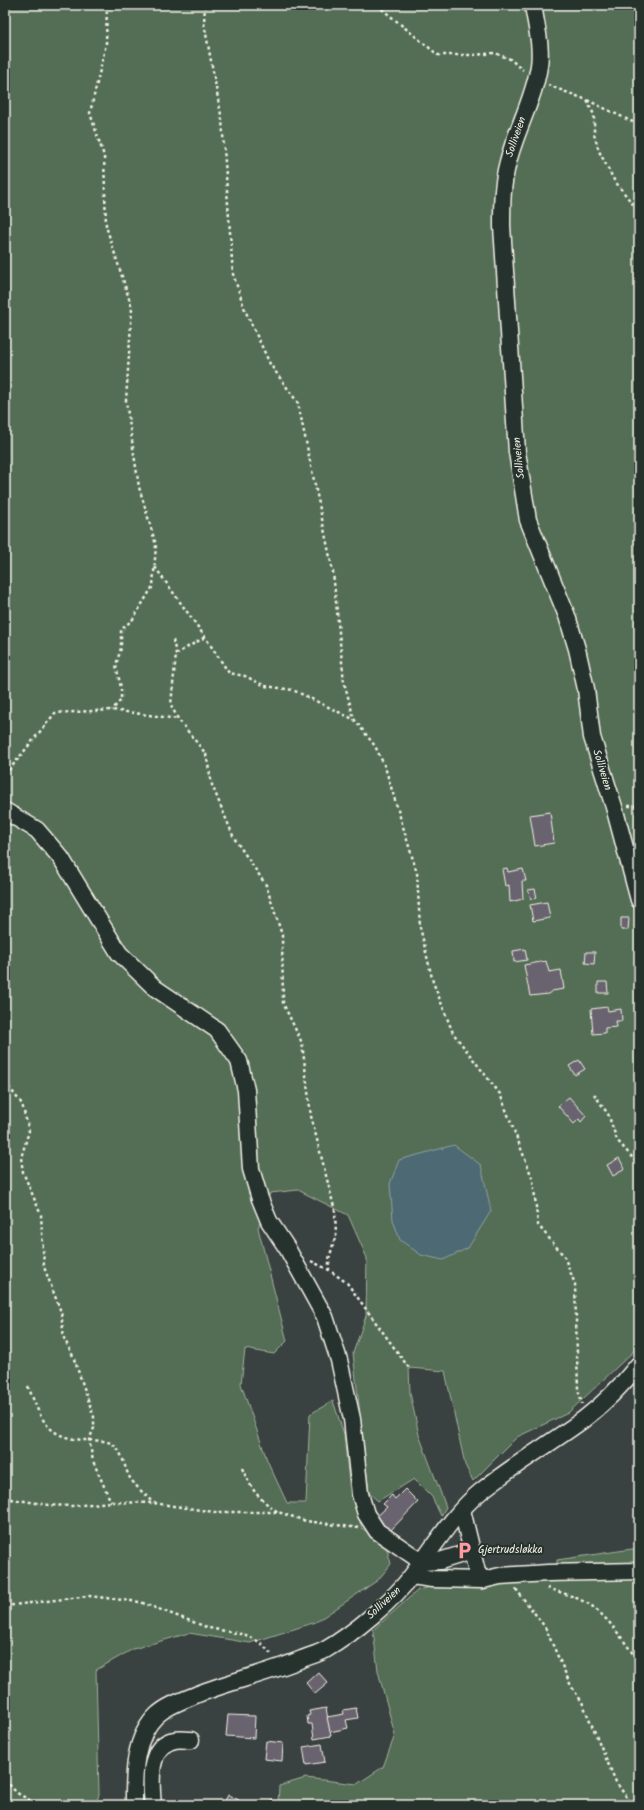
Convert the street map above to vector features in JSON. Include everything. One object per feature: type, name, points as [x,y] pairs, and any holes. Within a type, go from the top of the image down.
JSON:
[{"type":"street","name":"Solliveien","points":[[533,5],[539,47],[539,65],[508,162],[502,190],[502,226],[517,452],[528,520],[567,616],[577,649],[586,689],[592,737],[614,806],[639,900]]},
{"type":"street","points":[[5,811],[37,830],[61,858],[119,953],[156,988],[217,1030],[239,1061],[246,1090],[247,1136],[251,1169],[260,1199],[269,1221],[287,1248],[325,1317],[339,1360],[352,1419],[360,1494],[366,1514],[377,1531],[422,1562],[440,1561],[472,1551]]},
{"type":"street","name":"Solliveien","points":[[134,1805],[136,1762],[139,1745],[148,1726],[158,1715],[176,1702],[211,1689],[282,1667],[324,1650],[386,1604],[412,1576],[462,1510],[479,1492],[585,1418],[625,1382],[639,1364]]},
{"type":"street","points":[[462,1510],[477,1572],[483,1580]]},
{"type":"street","points":[[412,1576],[432,1579],[483,1580],[500,1576],[548,1573],[639,1571]]},
{"type":"street","points":[[152,1805],[152,1774],[154,1761],[158,1750],[174,1740],[191,1740]]},
{"type":"path","points":[[107,5],[106,44],[90,113],[104,156],[106,226],[132,308],[126,401],[139,487],[156,546],[153,586],[134,619],[121,630],[121,648],[116,665],[121,688],[121,700],[112,710]]},
{"type":"path","points":[[205,5],[204,23],[222,120],[234,274],[245,310],[270,364],[298,403],[333,572],[344,682],[354,719],[376,746],[385,767],[417,873],[420,927],[433,982],[453,1033],[500,1094],[533,1180],[538,1225],[564,1256],[575,1284],[578,1390]]},
{"type":"path","points":[[376,5],[438,55],[473,55],[495,53],[510,59],[535,80],[586,100],[639,125]]},
{"type":"path","points":[[586,100],[594,115],[594,134],[599,151],[614,180],[639,212]]},
{"type":"path","points":[[155,566],[206,637],[228,673],[245,676],[266,686],[293,690],[354,719]]},
{"type":"path","points":[[176,654],[206,637]]},
{"type":"path","points":[[173,640],[176,654],[171,705],[178,719],[206,754],[212,785],[234,838],[266,885],[282,935],[283,1003],[302,1043],[311,1116],[335,1211],[336,1234],[329,1260],[329,1270],[347,1283],[409,1368]]},
{"type":"path","points":[[5,775],[55,713],[112,710],[178,719]]},
{"type":"path","points":[[5,1082],[22,1104],[29,1131],[21,1158],[23,1172],[41,1215],[44,1267],[61,1312],[64,1338],[73,1356],[94,1417],[94,1428],[89,1440],[93,1461],[111,1502]]},
{"type":"path","points":[[594,1094],[608,1114],[617,1140],[639,1165]]},
{"type":"path","points":[[28,1386],[43,1422],[57,1434],[70,1440],[102,1441],[113,1444],[122,1457],[130,1478],[154,1503]]},
{"type":"path","points":[[242,1468],[251,1490],[278,1512],[306,1521],[377,1531]]},
{"type":"path","points":[[5,1498],[64,1506],[111,1502],[154,1503],[214,1512],[278,1512]]},
{"type":"path","points":[[519,1585],[514,1585],[545,1627],[570,1686],[582,1702],[616,1782],[632,1805]]},
{"type":"path","points":[[544,1587],[568,1595],[592,1606],[614,1628],[639,1662]]},
{"type":"path","points":[[5,1606],[89,1596],[140,1602],[209,1628],[246,1635],[261,1643],[282,1667]]},
{"type":"path","points":[[5,1780],[17,1793],[38,1805]]},
{"type":"green space","points":[[5,5],[639,5],[639,1344],[635,1350],[568,1413],[517,1437],[473,1481],[465,1465],[445,1371],[409,1368],[410,1393],[419,1435],[446,1507],[441,1516],[432,1497],[414,1479],[378,1501],[369,1493],[353,1353],[366,1316],[367,1258],[348,1215],[298,1190],[270,1193],[258,1228],[287,1341],[274,1354],[245,1349],[241,1384],[267,1460],[287,1503],[306,1503],[310,1414],[333,1401],[344,1434],[350,1492],[362,1528],[386,1546],[391,1564],[378,1580],[316,1622],[250,1643],[189,1633],[133,1649],[96,1670],[99,1794],[96,1805],[5,1805]]},
{"type":"green space","points":[[639,1549],[639,1563],[557,1566],[557,1560]]},
{"type":"green space","points":[[639,1578],[639,1805],[278,1805],[279,1786],[306,1778],[357,1784],[383,1767],[395,1735],[378,1671],[373,1630],[418,1590],[445,1583]]},
{"type":"water","points":[[454,1145],[481,1165],[491,1211],[468,1248],[443,1260],[421,1255],[400,1240],[393,1220],[390,1184],[399,1160]]},
{"type":"building","points":[[550,812],[554,843],[535,846],[530,815]]},
{"type":"building","points":[[507,868],[508,872],[523,869],[526,881],[522,881],[523,899],[510,902],[509,885],[505,886],[502,869]]},
{"type":"building","points":[[535,889],[537,898],[531,899],[528,890]]},
{"type":"building","points":[[547,902],[550,918],[533,921],[530,905]]},
{"type":"building","points":[[621,918],[629,918],[628,930],[621,930]]},
{"type":"building","points":[[525,949],[527,960],[514,962],[513,951]]},
{"type":"building","points":[[586,952],[595,952],[594,964],[585,963]]},
{"type":"building","points":[[546,961],[549,972],[561,970],[564,989],[552,991],[548,994],[530,996],[524,965]]},
{"type":"building","points":[[598,982],[607,982],[608,993],[598,993]]},
{"type":"building","points":[[607,1007],[608,1011],[621,1009],[622,1021],[616,1021],[617,1027],[605,1028],[605,1033],[593,1034],[591,1009]]},
{"type":"building","points":[[579,1060],[585,1069],[575,1075],[569,1066]]},
{"type":"building","points":[[569,1097],[586,1116],[581,1122],[579,1119],[574,1124],[558,1106]]},
{"type":"building","points":[[619,1158],[625,1169],[613,1176],[607,1165]]},
{"type":"building","points":[[405,1489],[418,1502],[388,1533],[374,1519],[387,1507],[383,1504],[392,1495],[395,1499]]},
{"type":"building","points":[[318,1672],[328,1683],[315,1694],[306,1683]]},
{"type":"building","points":[[326,1708],[331,1736],[314,1739],[312,1724],[308,1724],[307,1716],[310,1715],[309,1711]]},
{"type":"building","points":[[356,1708],[358,1718],[346,1720],[348,1728],[330,1732],[327,1717],[344,1714],[343,1710]]},
{"type":"building","points":[[228,1715],[255,1716],[254,1738],[226,1736]]},
{"type":"building","points":[[266,1741],[283,1743],[282,1761],[264,1759]]},
{"type":"building","points":[[322,1744],[325,1762],[306,1765],[303,1747]]},
{"type":"building","points":[[228,1795],[239,1800],[236,1805],[223,1805]]},
{"type":"building","points":[[272,1800],[280,1805],[269,1805]]},
{"type":"place","name":"Gjertrudsløkka","points":[[465,1550]]}]
